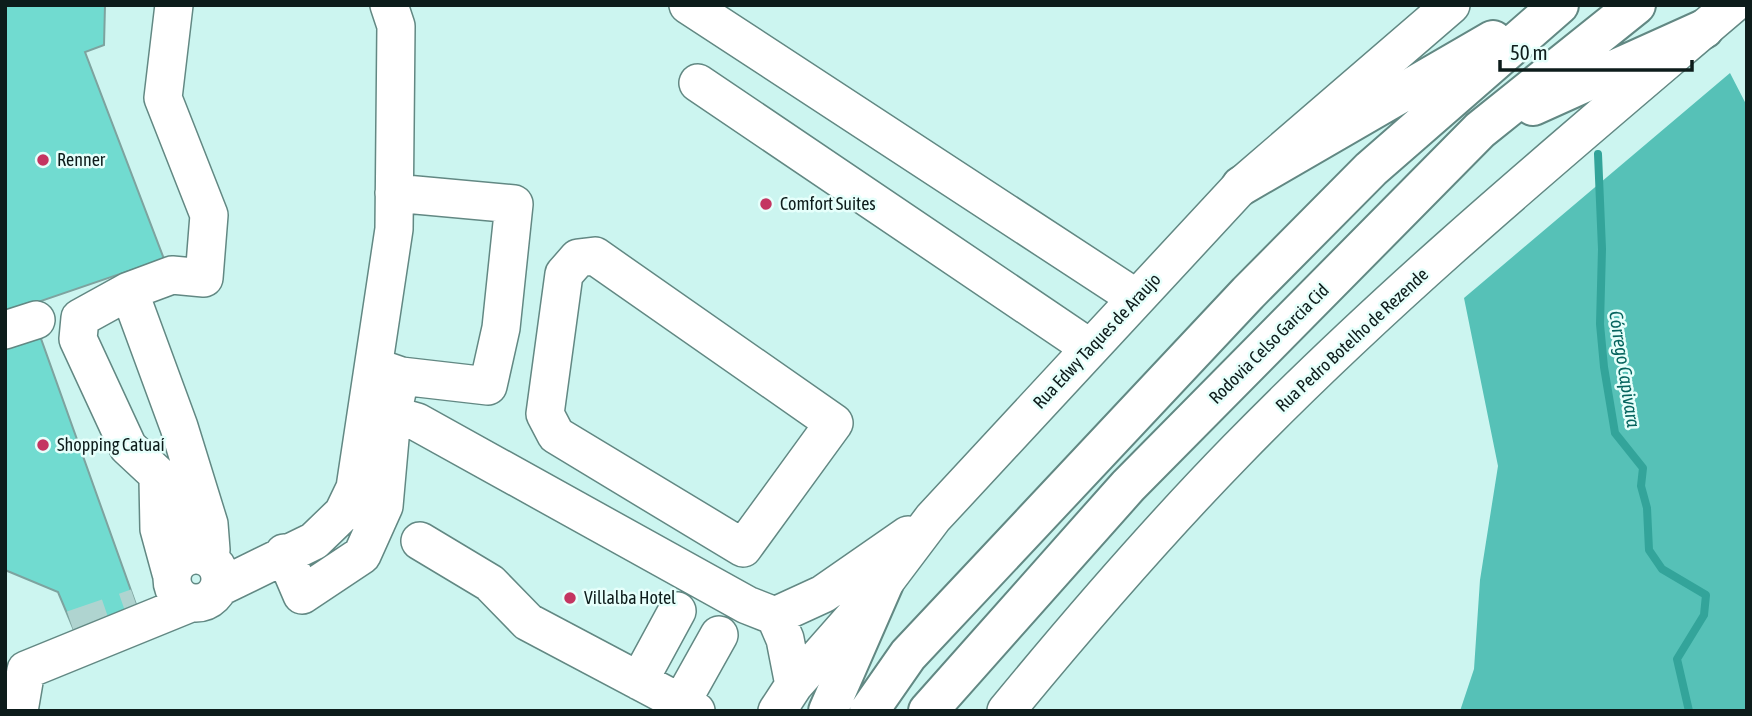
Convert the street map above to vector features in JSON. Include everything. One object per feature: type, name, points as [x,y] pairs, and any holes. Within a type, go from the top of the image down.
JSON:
[{"type":"highway","points":[[1241,186],[1553,5]]},
{"type":"highway","points":[[869,711],[908,655],[1248,293],[1371,169],[1559,5]]},
{"type":"highway","name":"Rodovia Celso Garcia Cid","points":[[928,711],[1128,486],[1480,130],[1636,5]]},
{"type":"highway","points":[[1480,130],[1718,17]]},
{"type":"highway","points":[[828,711],[884,583]]},
{"type":"street","points":[[174,5],[163,98],[209,215],[204,278],[172,275],[129,291],[80,318],[78,339],[128,447],[158,475],[198,577]]},
{"type":"street","points":[[688,5],[1136,298]]},
{"type":"street","name":"Rua Edwy Taques de Araujo","points":[[786,698],[884,583],[933,518],[1241,186],[1451,5]]},
{"type":"street","points":[[137,607],[198,577],[273,559],[313,541],[343,513],[355,488],[380,412],[388,371],[398,12]]},
{"type":"street","name":"Rua Pedro Botelho de Rezende","points":[[1006,711],[1086,614],[1237,450],[1376,315],[1718,17]]},
{"type":"street","points":[[698,83],[1090,348]]},
{"type":"street","points":[[388,371],[488,386],[501,328],[514,204],[394,193]]},
{"type":"street","points":[[595,257],[834,423],[743,548],[611,467],[555,435],[545,414],[564,274],[578,258],[595,257]]},
{"type":"street","points":[[19,711],[26,670],[198,577],[209,524],[178,427],[129,291]]},
{"type":"street","points":[[380,412],[417,422],[747,605],[775,616],[785,639],[786,698]]},
{"type":"street","points":[[158,475],[178,427]]},
{"type":"street","points":[[579,513],[611,467]]},
{"type":"street","points":[[775,616],[823,594],[933,518]]},
{"type":"street","points":[[420,541],[490,583],[528,622],[688,707],[719,635]]},
{"type":"street","points":[[639,681],[677,611]]},
{"type":"street","points":[[5,660],[26,647],[73,629]]},
{"type":"shaded area","points":[[1730,73],[1747,106],[1747,711],[1460,711],[1474,669],[1480,580],[1498,466],[1464,298]]},
{"type":"building","name":"Shopping Catuaí","points":[[5,5],[105,5],[104,45],[85,52],[164,259],[29,305],[139,613],[76,635],[58,592],[5,570]]},
{"type":"waterway","name":"Córrego Capivara","points":[[1598,154],[1602,249],[1600,324],[1615,433],[1643,468],[1641,486],[1647,508],[1649,550],[1662,569],[1706,595],[1704,615],[1677,659],[1689,711]]},
{"type":"tunnel","points":[[73,629],[137,607]]},
{"type":"place","name":"Renner","points":[[43,160]]},
{"type":"place","name":"Comfort Suites","points":[[766,204]]},
{"type":"place","name":"Shopping Catuaí","points":[[43,445]]},
{"type":"place","name":"Villalba Hotel","points":[[570,598]]}]
